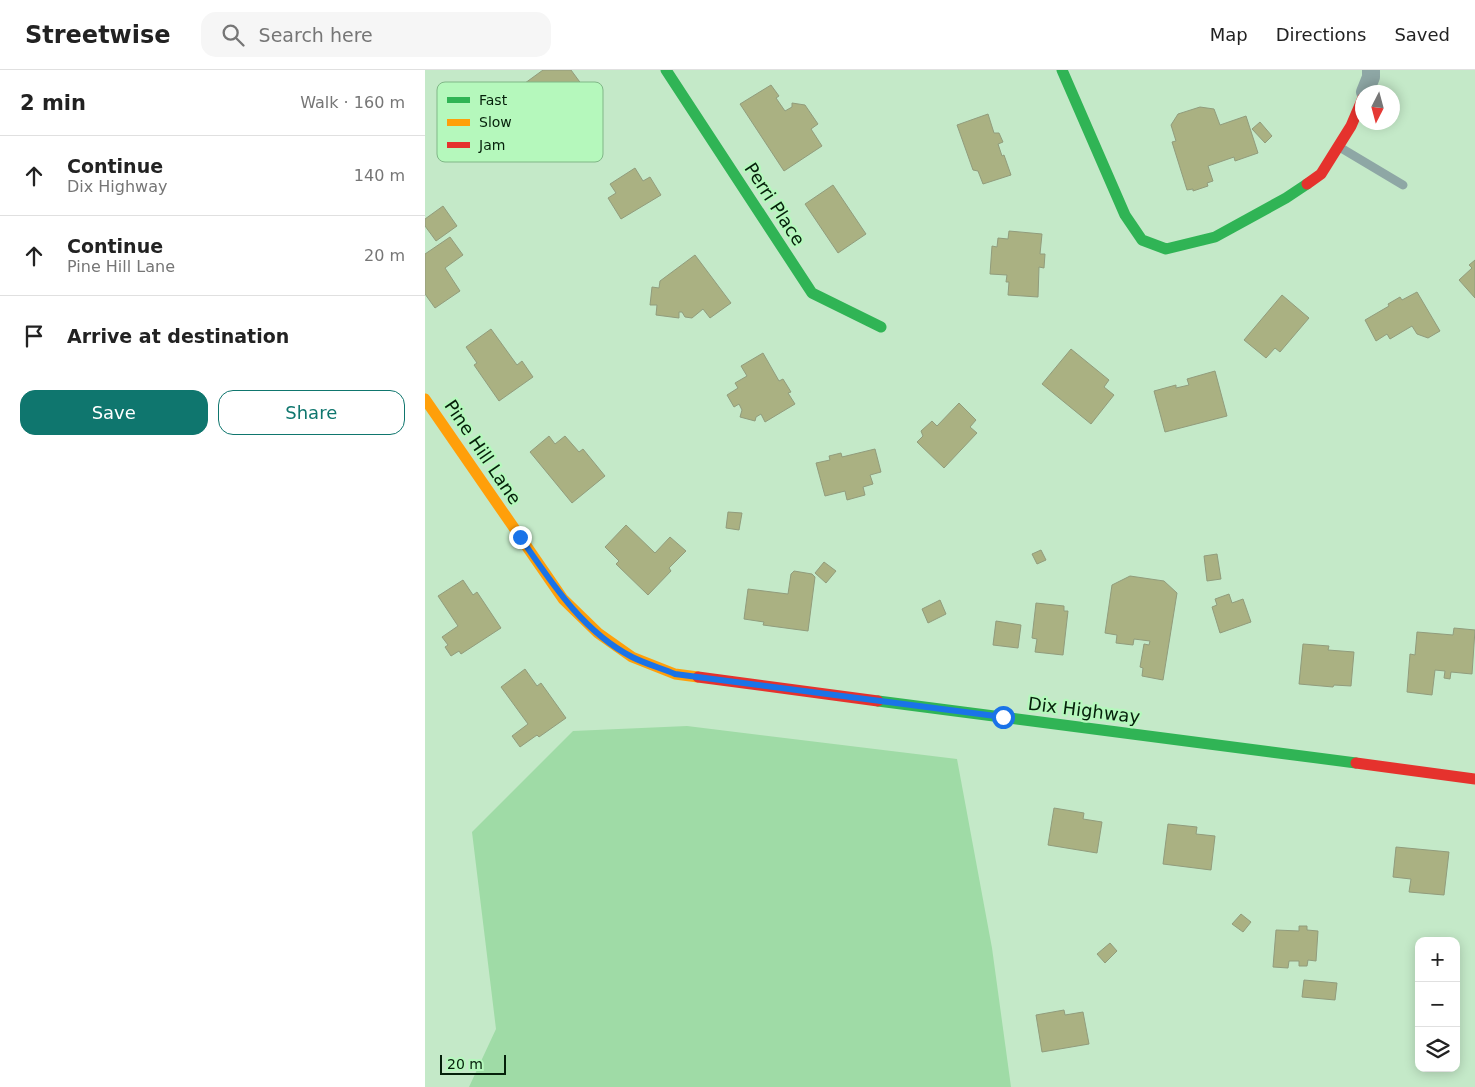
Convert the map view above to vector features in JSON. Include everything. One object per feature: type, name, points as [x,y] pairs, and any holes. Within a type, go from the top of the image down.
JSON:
[{"type":"street","name":"Perri Place","points":[[666,70],[812,293],[881,327]]},
{"type":"street","points":[[1062,70],[1125,215],[1142,240],[1167,249],[1215,237],[1285,198],[1321,174],[1355,117]]},
{"type":"street","points":[[1368,85],[1371,70]]},
{"type":"street","name":"Pine Hill Lane","points":[[426,400],[563,599]]},
{"type":"street","name":"Dix Highway","points":[[563,599],[598,633],[632,657],[675,674],[1475,778]]},
{"type":"lane","points":[[1338,146],[1403,185]]},
{"type":"green space","points":[[687,726],[957,759],[992,948],[1011,1087],[469,1087],[496,1029],[472,832],[573,731]]},
{"type":"building","points":[[543,70],[571,70],[580,82],[526,82]]},
{"type":"building","points":[[771,85],[779,96],[776,98],[785,111],[792,107],[792,103],[805,105],[818,124],[811,129],[822,146],[784,171],[740,104]]},
{"type":"building","points":[[1200,107],[1214,109],[1220,125],[1246,116],[1258,153],[1235,161],[1234,157],[1208,166],[1213,181],[1207,183],[1208,186],[1193,191],[1193,189],[1187,190],[1172,142],[1176,141],[1171,125],[1178,114]]},
{"type":"building","points":[[988,114],[994,133],[999,133],[1003,142],[998,144],[1011,175],[983,184],[978,171],[973,170],[957,125]]},
{"type":"building","points":[[1260,122],[1272,136],[1265,143],[1252,129]]},
{"type":"building","points":[[635,168],[643,181],[650,177],[661,195],[621,219],[608,198],[616,193],[610,184]]},
{"type":"building","points":[[833,185],[866,234],[838,253],[805,204]]},
{"type":"building","points":[[443,206],[457,226],[436,241],[425,226],[425,219]]},
{"type":"building","points":[[1009,231],[1042,234],[1040,254],[1045,254],[1044,268],[1039,267],[1038,297],[1008,295],[1009,282],[1006,282],[1007,275],[990,274],[992,246],[997,247],[998,238],[1008,239]]},
{"type":"building","points":[[450,237],[463,255],[445,268],[460,291],[435,308],[425,294],[425,254]]},
{"type":"building","points":[[695,255],[731,303],[710,318],[703,309],[692,318],[685,317],[682,312],[679,312],[679,318],[656,315],[657,305],[650,305],[652,287],[659,288],[660,281]]},
{"type":"building","points":[[1475,260],[1475,298],[1459,280],[1472,268],[1469,265]]},
{"type":"building","points":[[1417,292],[1440,331],[1428,338],[1417,334],[1412,326],[1390,339],[1387,334],[1376,341],[1365,320],[1400,297],[1402,300]]},
{"type":"building","points":[[1282,295],[1309,318],[1280,352],[1275,348],[1266,358],[1244,340]]},
{"type":"building","points":[[491,329],[517,365],[522,361],[533,377],[499,401],[474,365],[477,363],[466,347]]},
{"type":"building","points":[[1071,349],[1109,380],[1104,387],[1114,395],[1091,424],[1042,384]]},
{"type":"building","points":[[763,353],[779,381],[783,379],[791,392],[788,393],[795,404],[765,422],[761,414],[756,417],[755,421],[740,417],[742,410],[739,404],[734,407],[727,395],[738,388],[735,383],[747,376],[741,366]]},
{"type":"building","points":[[1215,371],[1227,416],[1165,432],[1154,391],[1176,385],[1176,388],[1189,385],[1187,379]]},
{"type":"building","points":[[959,403],[976,420],[970,427],[977,433],[944,468],[917,442],[923,436],[921,431],[932,421],[937,426]]},
{"type":"building","points":[[549,436],[555,444],[565,436],[579,452],[583,449],[605,476],[572,503],[530,452]]},
{"type":"building","points":[[875,449],[881,472],[870,475],[873,484],[863,487],[865,495],[847,500],[845,491],[825,496],[816,463],[830,460],[829,456],[841,453],[842,457]]},
{"type":"building","points":[[728,512],[742,513],[739,530],[726,528]]},
{"type":"building","points":[[626,525],[655,553],[670,537],[686,551],[669,568],[671,571],[648,595],[616,564],[619,561],[605,547]]},
{"type":"building","points":[[1041,550],[1046,560],[1037,564],[1032,554]]},
{"type":"building","points":[[1217,554],[1221,579],[1207,581],[1204,556]]},
{"type":"building","points":[[824,562],[836,571],[826,583],[815,573]]},
{"type":"building","points":[[794,571],[812,574],[815,577],[808,631],[763,625],[764,622],[744,619],[748,589],[788,594],[791,574]]},
{"type":"building","points":[[1130,576],[1164,581],[1177,593],[1163,680],[1142,676],[1143,668],[1140,667],[1144,644],[1149,645],[1150,641],[1134,639],[1133,645],[1116,643],[1117,635],[1105,633],[1112,585]]},
{"type":"building","points":[[463,580],[473,595],[477,592],[501,628],[461,654],[459,651],[451,656],[445,647],[448,645],[442,637],[458,626],[438,596]]},
{"type":"building","points":[[1229,594],[1232,603],[1243,599],[1251,622],[1220,633],[1212,607],[1217,605],[1215,599]]},
{"type":"building","points":[[940,600],[946,614],[928,623],[922,609]]},
{"type":"building","points":[[1036,603],[1064,606],[1064,611],[1068,611],[1063,655],[1035,652],[1037,639],[1032,638]]},
{"type":"building","points":[[996,621],[1021,625],[1018,648],[993,645]]},
{"type":"building","points":[[1454,628],[1475,630],[1472,674],[1451,672],[1450,679],[1444,678],[1445,671],[1435,670],[1432,695],[1407,692],[1410,654],[1415,655],[1417,632],[1453,635]]},
{"type":"building","points":[[1303,644],[1329,646],[1328,650],[1354,652],[1351,686],[1334,685],[1333,687],[1299,684]]},
{"type":"building","points":[[525,669],[537,686],[541,683],[566,718],[539,737],[537,735],[520,747],[512,736],[528,724],[501,687]]},
{"type":"building","points":[[1054,808],[1084,813],[1083,819],[1102,822],[1097,853],[1048,845]]},
{"type":"building","points":[[1168,824],[1197,827],[1196,834],[1215,836],[1211,870],[1163,864]]},
{"type":"building","points":[[1396,847],[1449,852],[1444,895],[1409,892],[1411,879],[1393,877]]},
{"type":"building","points":[[1241,914],[1251,922],[1243,932],[1232,924]]},
{"type":"building","points":[[1299,926],[1307,926],[1307,930],[1318,931],[1316,961],[1308,960],[1307,966],[1299,966],[1299,961],[1289,961],[1288,968],[1273,967],[1276,930],[1299,931]]},
{"type":"building","points":[[1110,943],[1117,951],[1105,963],[1097,954]]},
{"type":"building","points":[[1304,980],[1337,983],[1335,1000],[1302,997]]},
{"type":"building","points":[[1064,1010],[1065,1015],[1083,1012],[1089,1044],[1042,1052],[1036,1015]]},
{"type":"traffic: fast","points":[[666,70],[812,293],[881,327]]},
{"type":"traffic: fast","points":[[1062,70],[1125,215],[1142,240],[1166,249],[1215,237],[1286,198],[1307,184]]},
{"type":"traffic: fast","points":[[878,701],[1356,763]]},
{"type":"traffic: slow","points":[[425,399],[563,599],[598,633],[632,657],[675,674],[698,677]]},
{"type":"traffic: jam","points":[[1307,184],[1321,174],[1355,117]]},
{"type":"traffic: jam","points":[[698,677],[878,701]]},
{"type":"traffic: jam","points":[[1356,763],[1475,779]]},
{"type":"route","points":[[520,537],[563,599],[598,633],[632,657],[675,674],[1003,717]]}]
